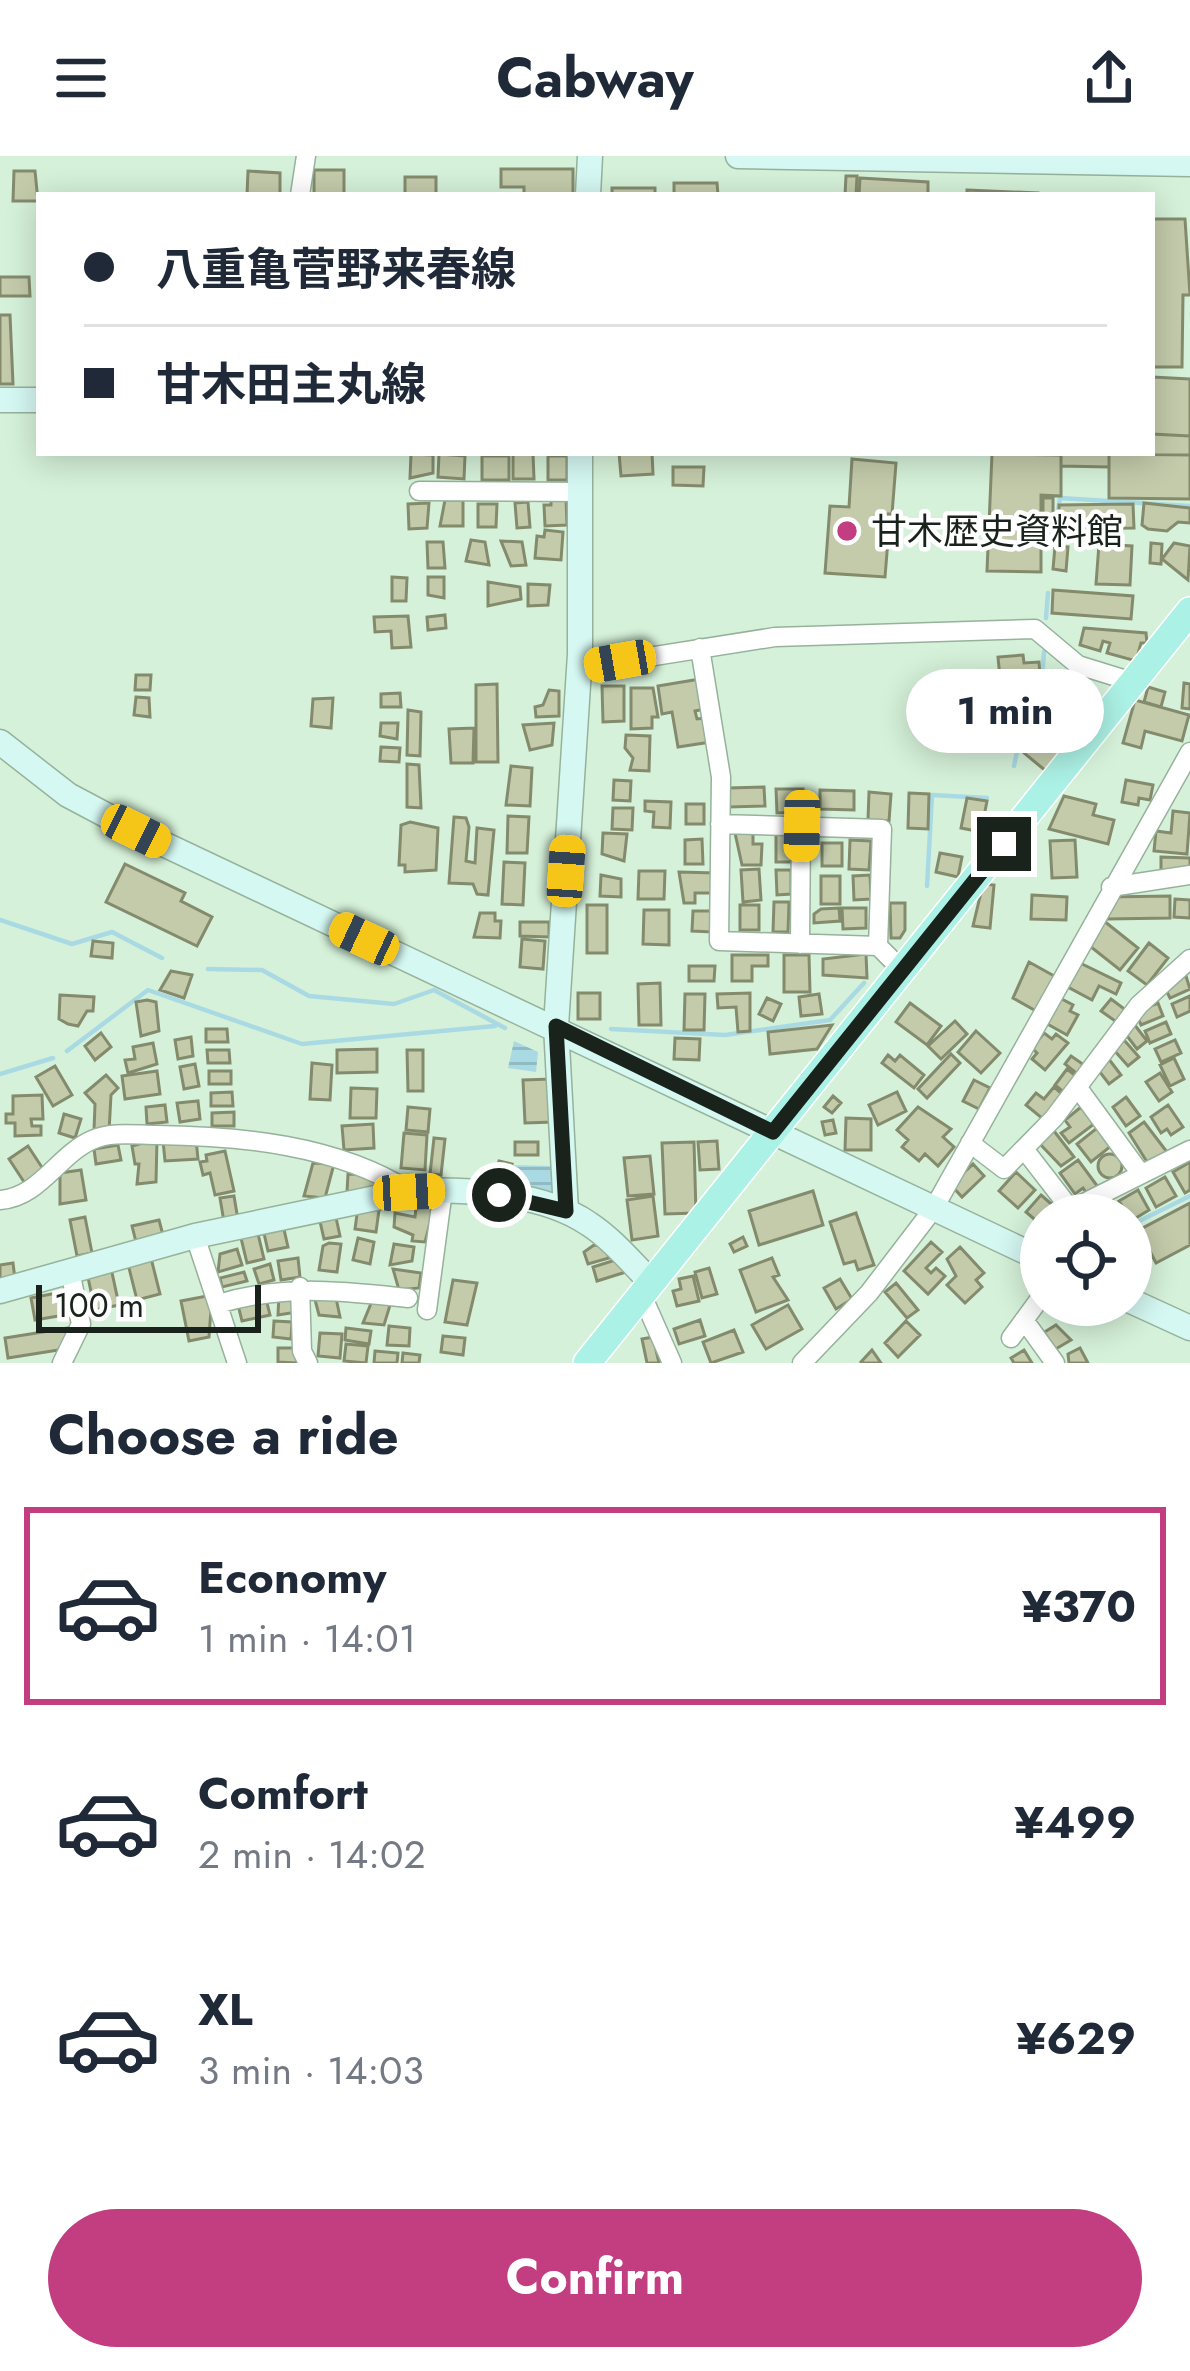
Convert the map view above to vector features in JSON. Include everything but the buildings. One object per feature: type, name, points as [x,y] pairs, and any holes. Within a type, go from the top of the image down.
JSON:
[{"type":"main road","points":[[587,1363],[1190,611]]},
{"type":"street","points":[[301,192],[306,156]]},
{"type":"street","points":[[588,192],[590,156]]},
{"type":"street","points":[[737,156],[1190,164]]},
{"type":"street","points":[[0,400],[36,400]]},
{"type":"street","points":[[566,1211],[556,1026],[579,668],[580,456]]},
{"type":"street","points":[[418,491],[580,492]]},
{"type":"street","points":[[579,668],[700,648],[885,630],[1035,629],[1078,665],[1132,682]]},
{"type":"street","points":[[700,648],[721,777],[719,941],[878,946],[902,970]]},
{"type":"street","points":[[0,742],[68,795],[136,831],[1020,1249]]},
{"type":"street","points":[[802,1363],[869,1293],[934,1208],[1190,752]]},
{"type":"street","points":[[720,824],[882,829],[878,946]]},
{"type":"street","points":[[800,944],[802,826]]},
{"type":"street","points":[[1111,886],[1190,875]]},
{"type":"street","points":[[970,1143],[1004,1169],[1078,1088],[1138,1005],[1190,959]]},
{"type":"street","points":[[1078,1088],[1141,1174]]},
{"type":"street","points":[[0,1200],[26,1193],[86,1142],[115,1134],[241,1136],[378,1172],[409,1192]]},
{"type":"street","points":[[1024,1149],[1059,1194]]},
{"type":"street","points":[[1105,1194],[1190,1150]]},
{"type":"street","points":[[427,1310],[443,1190]]},
{"type":"street","points":[[0,1292],[195,1236],[409,1192],[443,1190],[566,1211],[613,1243],[646,1287],[672,1363]]},
{"type":"street","points":[[195,1236],[237,1363]]},
{"type":"street","points":[[62,1363],[81,1324],[70,1271]]},
{"type":"street","points":[[218,1304],[265,1290],[300,1287],[408,1298]]},
{"type":"street","points":[[300,1287],[302,1351],[308,1363]]},
{"type":"street","points":[[1152,1311],[1190,1328]]},
{"type":"street","points":[[1011,1338],[1020,1325]]},
{"type":"street","points":[[1029,1326],[1055,1363]]},
{"type":"water","points":[[514,1041],[538,1052],[536,1072],[508,1068]]},
{"type":"water","points":[[513,1165],[552,1166],[555,1198],[507,1184]]},
{"type":"waterway","points":[[1056,523],[1060,498],[1190,506]]},
{"type":"waterway","points":[[1046,618],[1048,593]]},
{"type":"waterway","points":[[1014,766],[1028,700],[1042,680],[1044,652]]},
{"type":"waterway","points":[[927,886],[932,795],[987,798]]},
{"type":"waterway","points":[[0,920],[72,944],[112,932],[162,958]]},
{"type":"waterway","points":[[208,969],[262,970],[309,996],[394,1004],[434,990],[505,1028]]},
{"type":"waterway","points":[[611,1029],[725,1035],[830,1020],[864,983]]},
{"type":"waterway","points":[[67,1051],[148,990],[302,1044],[495,1026]]},
{"type":"waterway","points":[[0,1074],[53,1058]]},
{"type":"waterway","points":[[1152,1215],[1190,1196]]},
{"type":"place","name":"甘木歴史資料館","points":[[847,531]]},
{"type":"route","points":[[499,1195],[566,1211],[556,1026],[773,1132],[1004,844]]}]
